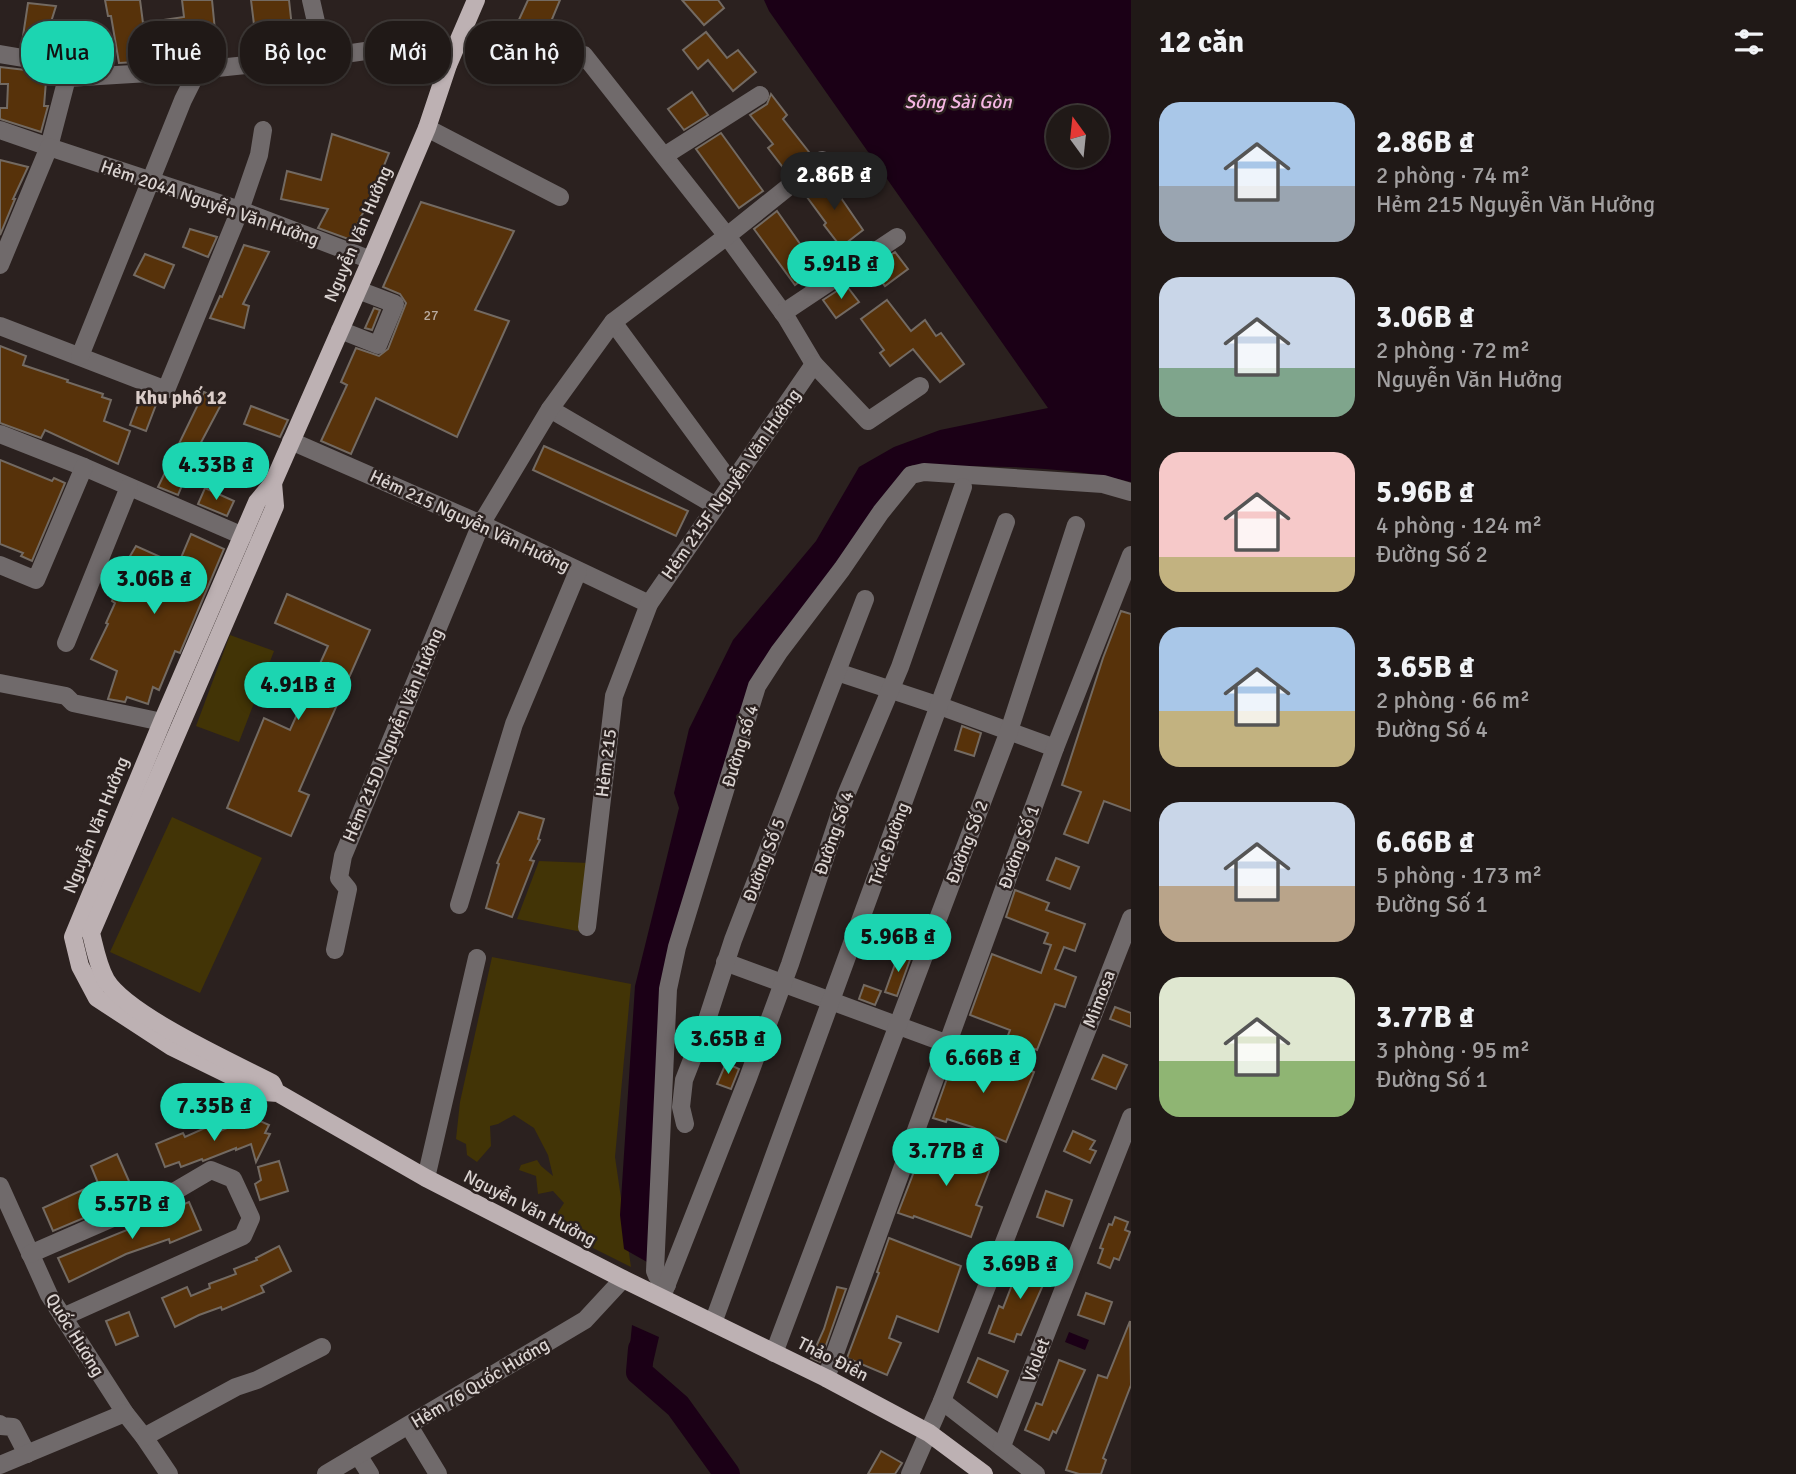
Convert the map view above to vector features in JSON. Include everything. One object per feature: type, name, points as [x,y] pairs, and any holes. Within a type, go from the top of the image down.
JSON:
[{"type":"main road","name":"Nguyễn Văn Hưởng","points":[[451,58],[477,0]]},
{"type":"main road","name":"Nguyễn Văn Hưởng","points":[[441,84],[371,260],[273,483],[257,502],[73,937],[80,966],[97,998],[172,1047],[264,1092],[278,1093],[426,1178],[623,1279],[661,1293]]},
{"type":"main road","name":"Nguyễn Văn Hưởng","points":[[273,483],[275,506],[91,933],[106,979],[115,992],[177,1034],[272,1083],[278,1093]]},
{"type":"main road","name":"Thảo Điền","points":[[661,1293],[713,1323],[826,1378],[929,1433],[984,1474]]},
{"type":"street","points":[[311,0],[316,21]]},
{"type":"street","points":[[0,54],[21,58]]},
{"type":"street","points":[[584,55],[727,236],[783,313],[814,364],[868,421],[920,386]]},
{"type":"street","points":[[0,265],[49,146],[67,78],[128,74]]},
{"type":"street","points":[[80,356],[192,84]]},
{"type":"street","points":[[664,156],[761,95]]},
{"type":"street","points":[[426,128],[560,197]]},
{"type":"street","name":"Hẻm 204A Nguyễn Văn Hưởng","points":[[0,130],[240,210],[371,260]]},
{"type":"street","points":[[0,326],[166,390],[240,210],[259,155],[263,130]]},
{"type":"street","name":"Hẻm 215D Nguyễn Văn Hưởng","points":[[335,950],[348,889],[340,878],[342,856],[481,524],[550,409],[613,322],[822,160]]},
{"type":"street","points":[[783,313],[897,237]]},
{"type":"street","points":[[340,330],[378,345],[395,304],[358,290]]},
{"type":"street","points":[[613,322],[732,484]]},
{"type":"street","name":"Hẻm 215F Nguyễn Văn Hưởng","points":[[649,604],[814,364]]},
{"type":"street","points":[[550,409],[716,506]]},
{"type":"street","points":[[0,434],[243,536]]},
{"type":"street","name":"Hẻm 215 Nguyễn Văn Hưởng","points":[[290,440],[481,524],[649,604]]},
{"type":"street","points":[[0,565],[36,580],[84,467]]},
{"type":"street","name":"Đường số 4","points":[[661,1293],[655,1271],[668,989],[677,947],[757,686],[881,512],[911,475],[924,472],[968,479]]},
{"type":"street","points":[[968,479],[1103,484],[1131,492]]},
{"type":"street","name":"Đường Số 4","points":[[661,1293],[783,983],[846,794],[891,689],[968,479]]},
{"type":"street","points":[[66,643],[129,487]]},
{"type":"street","name":"Trúc Đường","points":[[713,1323],[1006,522]]},
{"type":"street","name":"Đường Số 2","points":[[774,1353],[1009,731],[1076,525]]},
{"type":"street","name":"Đường Số 1","points":[[826,1378],[1055,748],[1131,555]]},
{"type":"street","points":[[459,905],[514,724],[578,570]]},
{"type":"street","name":"Đường Số 5","points":[[685,1124],[681,1107],[684,1080],[725,962],[865,599]]},
{"type":"street","name":"Hẻm 215","points":[[587,927],[614,696],[649,604]]},
{"type":"street","points":[[209,614],[226,620]]},
{"type":"street","points":[[837,672],[1055,748]]},
{"type":"street","points":[[0,683],[66,696],[73,703],[162,722]]},
{"type":"street","name":"Mimosa","points":[[911,1474],[942,1402],[1131,918]]},
{"type":"street","points":[[426,1178],[477,958]]},
{"type":"street","points":[[725,962],[948,1044]]},
{"type":"street","name":"Violet","points":[[1002,1446],[1131,1117]]},
{"type":"street","points":[[30,1254],[177,1190],[211,1170],[233,1179],[251,1218],[243,1236],[63,1317]]},
{"type":"street","name":"Quốc Hương","points":[[0,1186],[49,1295],[124,1413],[169,1474]]},
{"type":"street","name":"Hẻm 76 Quốc Hương","points":[[326,1474],[585,1320],[623,1279]]},
{"type":"street","points":[[144,1437],[236,1387],[257,1380],[322,1348]]},
{"type":"street","points":[[942,1402],[1036,1474]]},
{"type":"street","points":[[0,1465],[124,1413]]},
{"type":"street","points":[[0,1424],[13,1427],[27,1454]]},
{"type":"street","points":[[409,1426],[438,1474]]},
{"type":"street","points":[[358,1455],[370,1474]]},
{"type":"shaded area","points":[[230,635],[274,651],[239,742],[196,726]]},
{"type":"shaded area","points":[[172,817],[262,858],[200,993],[110,952]]},
{"type":"shaded area","points":[[539,861],[589,863],[582,932],[517,919]]},
{"type":"shaded area","points":[[492,957],[631,984],[615,1157],[631,1267],[549,1226],[564,1203],[553,1191],[538,1194],[536,1176],[519,1170],[521,1165],[537,1160],[553,1176],[548,1155],[534,1128],[514,1115],[490,1126],[491,1146],[477,1162],[467,1155],[466,1144],[456,1139],[460,1102]]},
{"type":"water","name":"Sông Sài Gòn","points":[[764,0],[1131,0],[1131,482],[1050,469],[912,465],[749,685],[671,945],[647,1262],[624,1249],[620,1215],[635,986],[679,808],[674,793],[689,729],[733,640],[816,541],[859,467],[894,447],[940,430],[1048,408],[769,11]]},
{"type":"water","points":[[632,1325],[659,1337],[647,1389],[627,1376]]},
{"type":"water","points":[[1069,1332],[1089,1340],[1085,1350],[1065,1342]]},
{"type":"building","points":[[105,0],[140,0],[143,21],[128,21],[128,62],[119,63],[114,21],[108,16]]},
{"type":"building","points":[[182,0],[212,0],[214,21],[157,21],[184,17]]},
{"type":"building","points":[[251,0],[289,0],[291,21],[254,21]]},
{"type":"building","points":[[528,0],[560,0],[551,21],[518,21]]},
{"type":"building","points":[[682,0],[718,0],[724,8],[704,25]]},
{"type":"building","points":[[28,3],[56,6],[51,21],[25,21]]},
{"type":"building","points":[[706,32],[727,58],[738,50],[756,72],[733,91],[708,60],[698,69],[683,50]]},
{"type":"building","points":[[0,67],[21,69],[21,84],[46,84],[44,106],[48,106],[41,132],[0,119],[0,108],[7,108],[8,84],[0,84]]},
{"type":"building","points":[[692,92],[708,115],[684,130],[668,109]]},
{"type":"building","points":[[771,94],[787,115],[783,119],[809,152],[785,170],[768,148],[773,144],[750,115],[767,104]]},
{"type":"building","points":[[721,133],[763,191],[739,208],[696,149]]},
{"type":"building","points":[[332,134],[389,153],[377,183],[381,184],[360,218],[351,240],[318,228],[328,209],[281,199],[287,171],[321,180]]},
{"type":"building","points":[[0,160],[28,167],[0,235]]},
{"type":"building","points":[[826,176],[863,230],[841,247],[804,193]]},
{"type":"building","points":[[421,202],[514,231],[475,310],[509,321],[457,437],[376,398],[351,454],[321,441],[347,385],[341,382],[356,348],[379,356],[388,349],[406,303],[400,294],[383,287]]},
{"type":"building","points":[[777,211],[817,268],[795,285],[754,229]]},
{"type":"building","points":[[190,229],[217,237],[208,257],[183,247]]},
{"type":"building","points":[[244,245],[269,252],[243,304],[249,306],[244,328],[210,318]]},
{"type":"building","points":[[895,252],[908,269],[885,286],[871,268]]},
{"type":"building","points":[[145,254],[174,265],[164,288],[134,275]]},
{"type":"building","points":[[846,285],[859,302],[836,318],[823,300]]},
{"type":"building","points":[[887,300],[911,331],[925,320],[936,336],[941,333],[964,364],[940,382],[913,349],[890,366],[880,353],[884,350],[861,319]]},
{"type":"building","points":[[374,308],[380,310],[372,330],[365,328]]},
{"type":"building","points":[[0,346],[26,356],[23,365],[68,380],[67,382],[103,394],[102,397],[111,400],[104,421],[130,431],[118,464],[45,430],[41,438],[0,423]]},
{"type":"building","points":[[204,392],[223,401],[197,450],[178,495],[158,487]]},
{"type":"building","points":[[141,396],[157,402],[146,431],[130,425]]},
{"type":"building","points":[[251,406],[288,420],[280,437],[244,424]]},
{"type":"building","points":[[544,446],[688,511],[676,536],[533,470]]},
{"type":"building","points":[[0,460],[52,481],[54,478],[65,483],[32,561],[21,556],[23,553],[0,544]]},
{"type":"building","points":[[205,488],[234,501],[227,516],[198,504]]},
{"type":"building","points":[[191,534],[224,549],[180,653],[175,651],[159,690],[153,687],[148,704],[127,697],[125,702],[108,699],[117,671],[91,659],[108,624],[106,623],[115,603],[112,601],[126,563],[136,546],[178,565]]},
{"type":"building","points":[[287,594],[370,630],[299,791],[309,795],[291,836],[227,808],[264,718],[290,730],[328,646],[275,623]]},
{"type":"building","points":[[1121,611],[1131,614],[1131,811],[1104,801],[1088,843],[1064,834],[1081,792],[1062,785]]},
{"type":"building","points":[[962,726],[981,733],[974,756],[955,750]]},
{"type":"building","points":[[519,812],[544,819],[538,839],[540,840],[530,860],[534,861],[512,917],[486,908],[499,864],[497,863]]},
{"type":"building","points":[[1056,858],[1079,867],[1070,889],[1047,880]]},
{"type":"building","points":[[1015,890],[1049,903],[1046,910],[1085,924],[1075,951],[1064,947],[1055,969],[1076,977],[1065,1007],[1055,1004],[1037,1050],[1007,1038],[1010,1030],[970,1015],[992,954],[1041,973],[1051,945],[1044,943],[1048,933],[1006,917]]},
{"type":"building","points":[[899,953],[911,957],[897,996],[885,992]]},
{"type":"building","points":[[864,985],[881,991],[875,1005],[859,999]]},
{"type":"building","points":[[1115,1007],[1131,1013],[1131,1027],[1110,1019]]},
{"type":"building","points":[[957,1050],[1002,1067],[1005,1061],[1034,1072],[1006,1142],[972,1127],[947,1119],[946,1122],[933,1118]]},
{"type":"building","points":[[1103,1055],[1127,1065],[1116,1089],[1092,1079]]},
{"type":"building","points":[[726,1063],[739,1069],[731,1089],[717,1084]]},
{"type":"building","points":[[249,1116],[269,1125],[265,1133],[270,1134],[256,1162],[251,1144],[181,1167],[179,1162],[165,1167],[156,1144],[183,1133],[185,1137],[216,1123],[220,1131],[242,1122]]},
{"type":"building","points":[[1073,1131],[1095,1141],[1090,1149],[1096,1151],[1090,1163],[1064,1151]]},
{"type":"building","points":[[927,1138],[992,1164],[976,1205],[982,1207],[971,1237],[914,1216],[913,1218],[898,1213]]},
{"type":"building","points":[[117,1154],[132,1188],[87,1207],[91,1215],[53,1231],[43,1208],[98,1183],[91,1166]]},
{"type":"building","points":[[279,1161],[288,1191],[260,1200],[255,1184],[261,1180],[258,1167]]},
{"type":"building","points":[[1046,1191],[1072,1200],[1063,1226],[1037,1217]]},
{"type":"building","points":[[189,1202],[201,1230],[170,1243],[169,1239],[126,1254],[69,1282],[58,1258]]},
{"type":"building","points":[[1115,1217],[1128,1222],[1125,1230],[1130,1232],[1119,1260],[1114,1258],[1110,1268],[1098,1263],[1103,1249],[1100,1248],[1109,1224],[1112,1225]]},
{"type":"building","points":[[889,1238],[961,1266],[938,1332],[897,1316],[889,1338],[901,1343],[887,1375],[847,1358],[879,1273],[877,1272]]},
{"type":"building","points":[[279,1246],[291,1271],[261,1286],[264,1292],[222,1310],[221,1307],[199,1315],[175,1327],[162,1298],[187,1287],[191,1296],[210,1288],[209,1284],[236,1274],[234,1269],[257,1260],[256,1258]]},
{"type":"building","points":[[1022,1259],[1050,1269],[1021,1335],[1017,1334],[1014,1342],[989,1333],[999,1306],[1003,1308]]},
{"type":"building","points":[[837,1287],[846,1289],[820,1362],[811,1358],[824,1329]]},
{"type":"building","points":[[1086,1293],[1112,1302],[1104,1324],[1078,1315]]},
{"type":"building","points":[[129,1312],[138,1336],[116,1345],[106,1321]]},
{"type":"building","points":[[1130,1321],[1131,1385],[1103,1458],[1106,1460],[1101,1474],[1079,1474],[1066,1470],[1098,1375],[1107,1378]]},
{"type":"building","points":[[978,1358],[1008,1371],[997,1397],[968,1382]]},
{"type":"building","points":[[1059,1360],[1085,1370],[1056,1433],[1053,1431],[1049,1440],[1025,1430],[1036,1403],[1042,1405]]},
{"type":"building","points":[[881,1451],[902,1463],[895,1474],[868,1474]]},
{"type":"waterway","points":[[641,1349],[639,1372],[678,1406],[727,1474]]},
{"type":"district","name":"Khu phố 12","points":[[181,398]]}]
